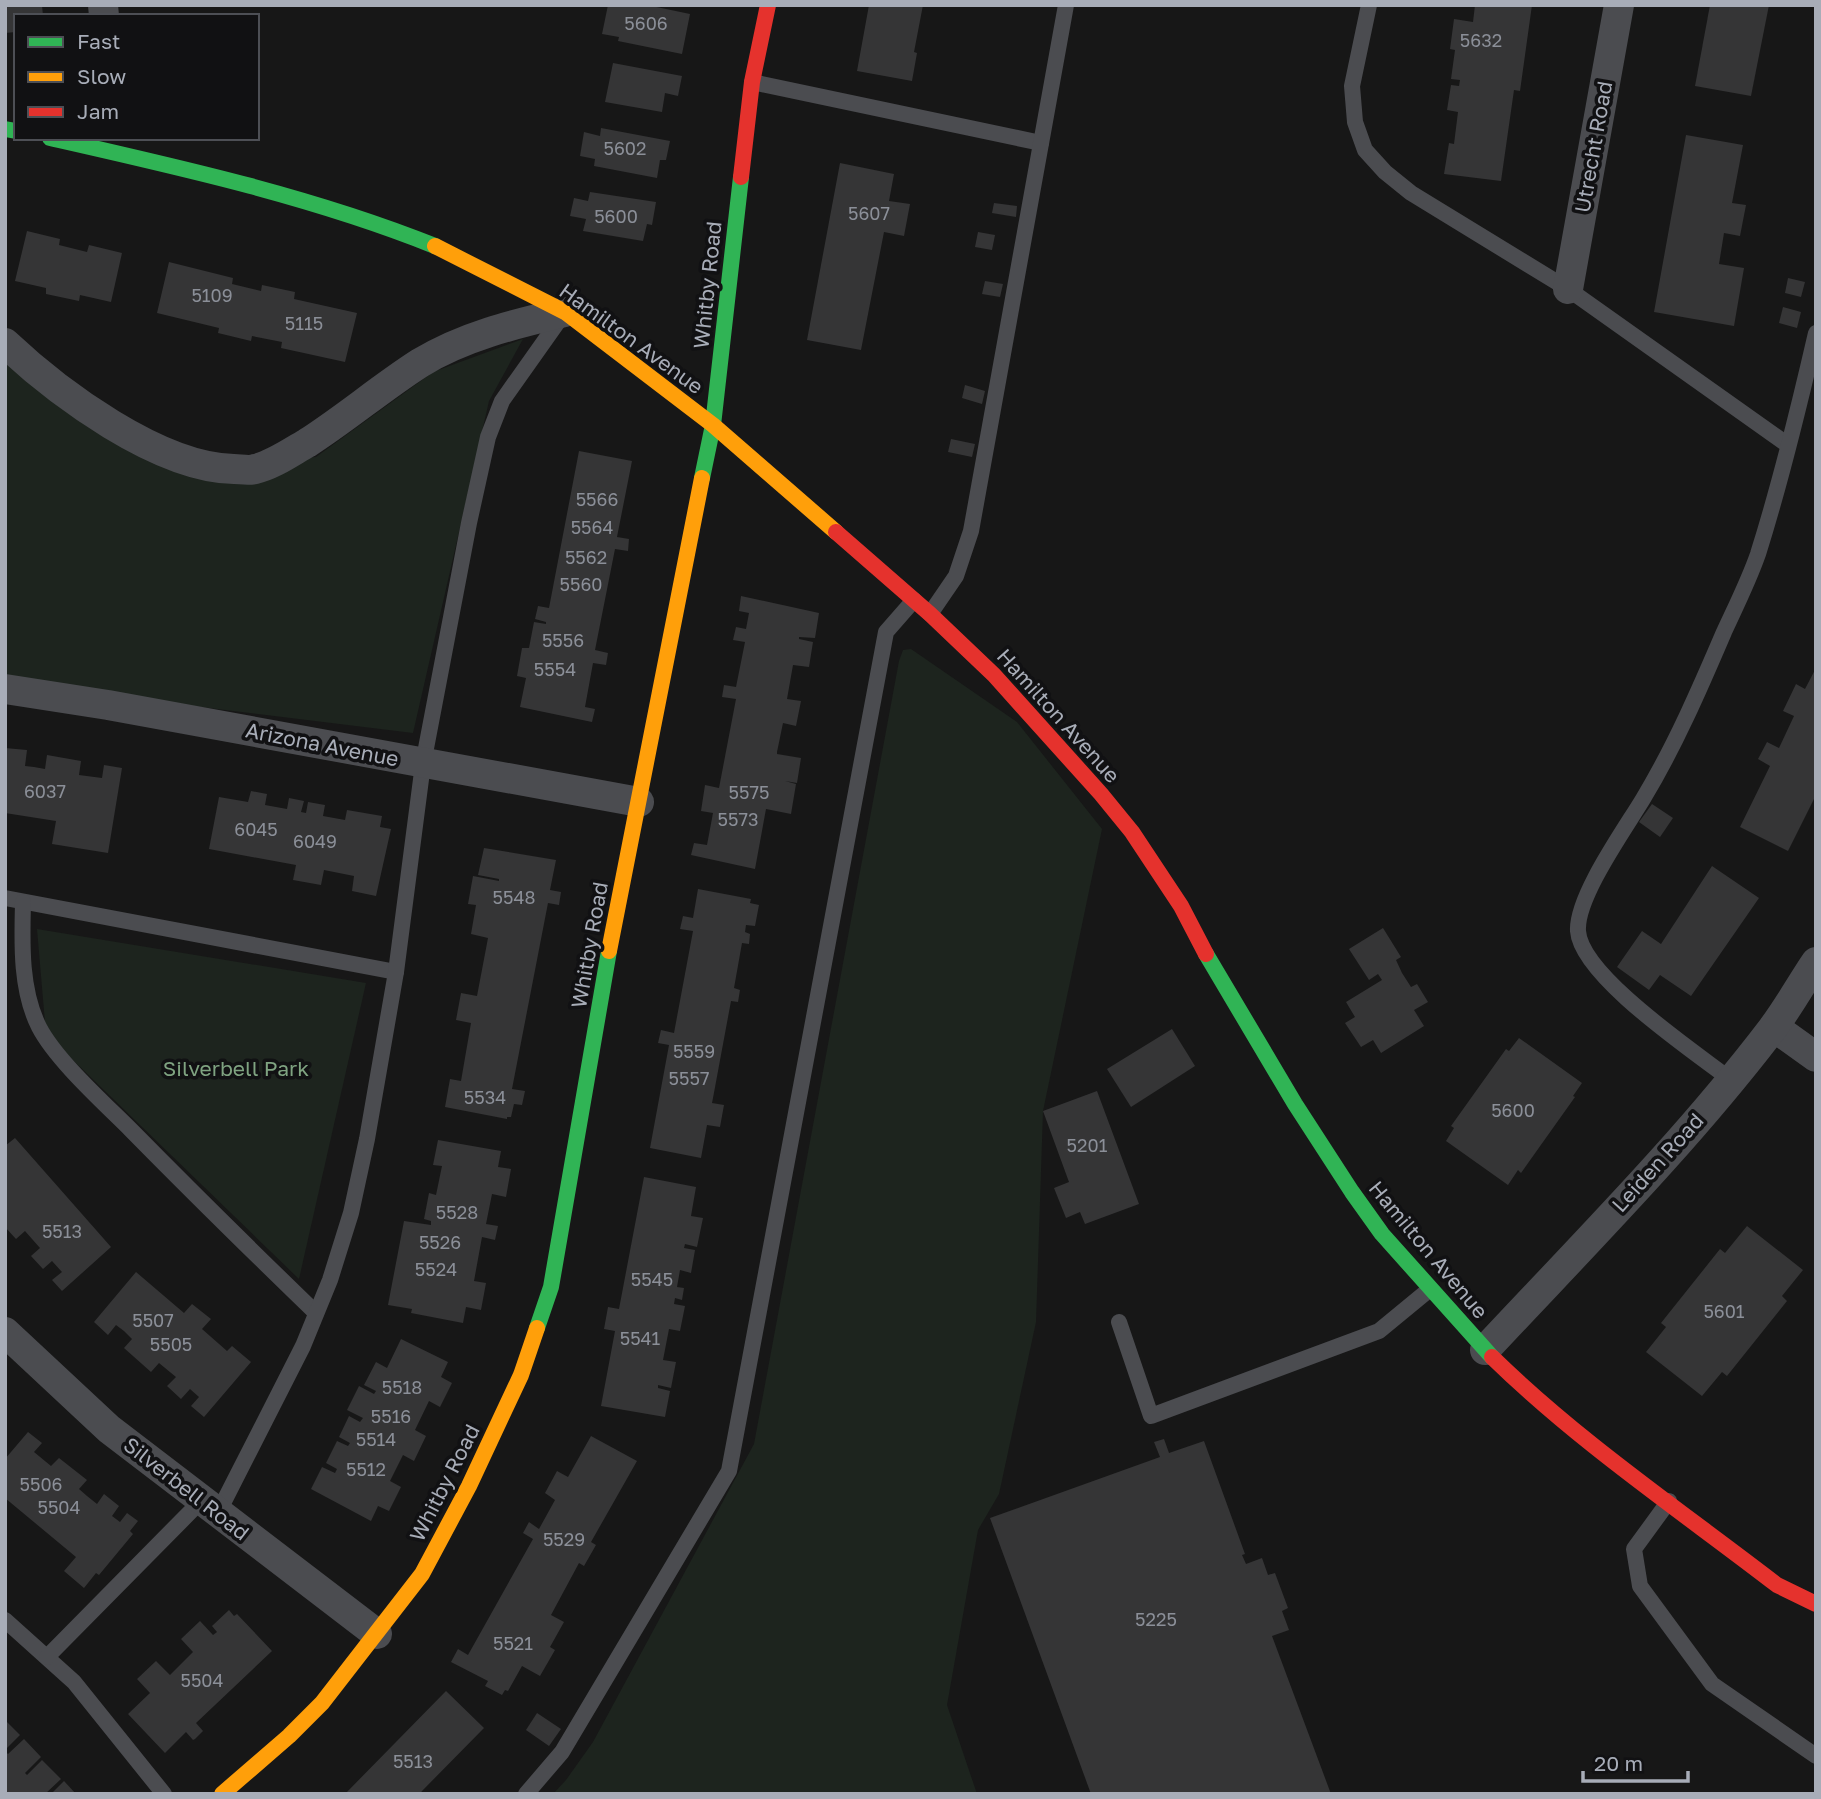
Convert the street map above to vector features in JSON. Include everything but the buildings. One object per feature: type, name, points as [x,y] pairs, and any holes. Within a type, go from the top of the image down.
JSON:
[{"type":"street","name":"Whitby Road","points":[[222,1794],[289,1736],[322,1703],[422,1574],[469,1486],[521,1375],[551,1287],[607,962],[713,425],[752,82],[768,5]]},
{"type":"street","name":"Utrecht Road","points":[[1568,289],[1619,5]]},
{"type":"street","name":"Hamilton Avenue","points":[[66,140],[116,146],[377,223],[445,250],[565,312],[713,425],[930,614],[994,675],[1055,739],[1132,832],[1181,906],[1210,962],[1302,1115],[1382,1234],[1485,1350],[1525,1389],[1568,1425],[1777,1585],[1816,1604]]},
{"type":"street","points":[[5,343],[73,397],[112,424],[161,451],[189,463],[217,469],[254,470],[289,454],[422,362],[508,325],[565,312]]},
{"type":"street","name":"Arizona Avenue","points":[[5,689],[122,707],[639,802]]},
{"type":"street","name":"Leiden Road","points":[[1485,1350],[1644,1179],[1731,1080],[1774,1027],[1816,962]]},
{"type":"street","points":[[1774,1027],[1816,1057]]},
{"type":"street","name":"Silverbell Road","points":[[5,1332],[109,1429],[377,1634]]},
{"type":"lane","points":[[930,614],[956,576],[971,531],[1066,5]]},
{"type":"lane","points":[[1368,5],[1352,86],[1355,122],[1365,150],[1385,172],[1411,193],[1568,289],[1788,445]]},
{"type":"lane","points":[[752,82],[1041,143]]},
{"type":"lane","points":[[47,1657],[210,1507],[297,1357],[330,1280],[351,1213],[367,1139],[396,972],[423,764],[488,437],[502,401],[565,312]]},
{"type":"lane","points":[[1731,1080],[1620,993],[1599,972],[1585,950],[1578,932],[1581,909],[1601,867],[1650,787],[1697,696],[1757,556],[1816,333]]},
{"type":"lane","points":[[526,1794],[562,1752],[729,1471],[886,632],[914,600]]},
{"type":"lane","points":[[5,898],[396,972]]},
{"type":"lane","points":[[23,902],[22,953],[27,984],[38,1025],[49,1043],[114,1113],[316,1313]]},
{"type":"lane","points":[[1119,1322],[1151,1416],[1379,1331],[1430,1289]]},
{"type":"lane","points":[[1669,1501],[1634,1549],[1640,1586],[1712,1684],[1816,1756]]},
{"type":"lane","points":[[5,1620],[74,1682],[164,1794]]},
{"type":"green space","points":[[5,331],[165,467],[316,457],[433,372],[523,339],[489,401],[413,733],[5,683]]},
{"type":"green space","points":[[911,649],[1017,722],[1102,829],[1043,1111],[1036,1322],[999,1494],[978,1530],[947,1705],[977,1794],[553,1794],[593,1742],[754,1444],[899,661],[903,650]]},
{"type":"green space","name":"Silverbell Park","points":[[37,929],[366,983],[299,1279],[46,1034]]},
{"type":"traffic: fast","points":[[5,129],[14,131]]},
{"type":"traffic: fast","points":[[59,140],[293,198],[389,228],[435,246]]},
{"type":"traffic: fast","points":[[702,478],[713,425],[741,177]]},
{"type":"traffic: fast","points":[[537,1328],[551,1287],[609,951]]},
{"type":"traffic: fast","points":[[1206,954],[1295,1104],[1352,1192],[1382,1234],[1492,1357]]},
{"type":"traffic: slow","points":[[435,246],[565,312],[713,425],[836,532]]},
{"type":"traffic: slow","points":[[609,951],[702,478]]},
{"type":"traffic: slow","points":[[222,1794],[289,1736],[322,1703],[422,1574],[469,1486],[521,1375],[537,1328]]},
{"type":"traffic: jam","points":[[741,177],[752,82],[768,5]]},
{"type":"traffic: jam","points":[[836,532],[930,614],[994,675],[1101,794],[1132,832],[1181,906],[1206,954]]},
{"type":"traffic: jam","points":[[1492,1357],[1560,1418],[1631,1475],[1777,1585],[1816,1604]]}]
